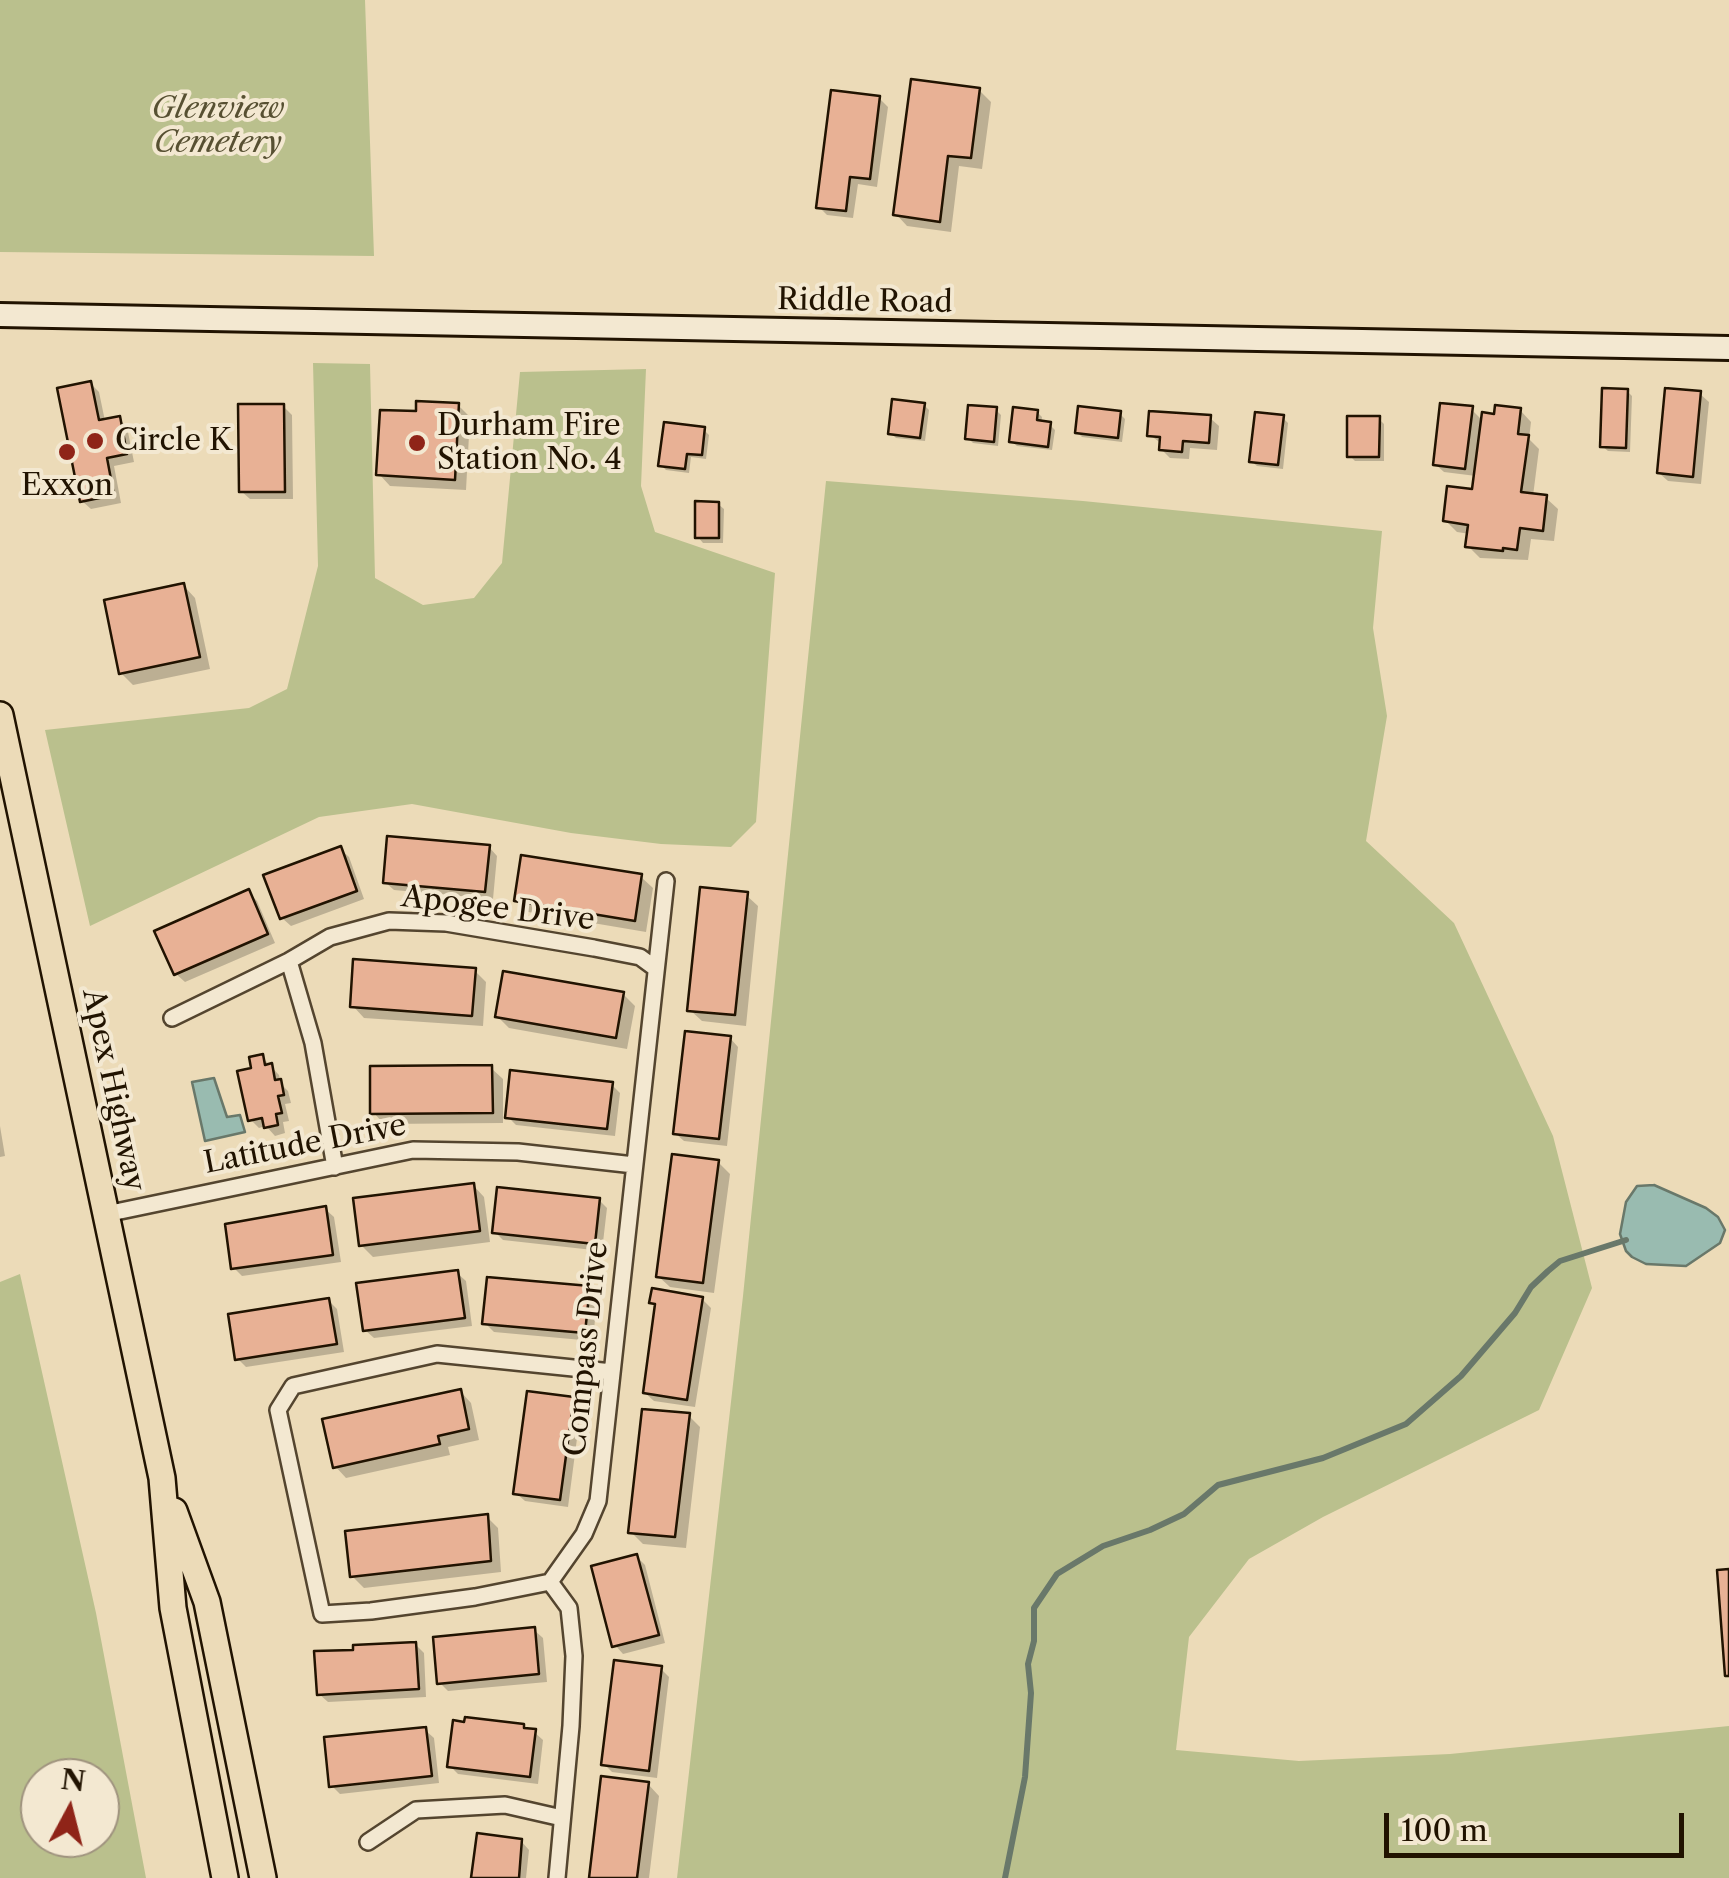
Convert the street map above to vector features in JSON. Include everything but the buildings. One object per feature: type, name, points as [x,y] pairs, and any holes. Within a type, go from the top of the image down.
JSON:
[{"type":"main road","name":"Riddle Road","points":[[0,315],[1729,348]]},
{"type":"main road","name":"Apex Highway","points":[[0,715],[162,1478],[173,1608],[224,1878]]},
{"type":"main road","name":"Apex Highway","points":[[162,1478],[206,1602],[262,1878]]},
{"type":"street","name":"Compass Drive","points":[[550,1582],[584,1534],[598,1501],[666,881]]},
{"type":"street","name":"Apogee Drive","points":[[172,1018],[289,961],[330,936],[389,921],[446,923],[594,948],[640,957],[655,968]]},
{"type":"street","points":[[289,961],[313,1043],[335,1167]]},
{"type":"street","name":"Latitude Drive","points":[[106,1214],[413,1150],[518,1152],[634,1165]]},
{"type":"street","points":[[556,1878],[574,1656],[569,1608],[550,1582],[475,1597],[322,1614],[278,1410],[293,1386],[436,1354],[612,1372]]},
{"type":"street","points":[[368,1842],[416,1810],[505,1806],[562,1818]]},
{"type":"green space","name":"Glenview Cemetery","points":[[0,0],[365,0],[374,256],[0,252]]},
{"type":"green space","points":[[313,363],[370,364],[375,578],[423,605],[474,598],[502,563],[520,372],[646,369],[641,486],[655,532],[775,573],[756,822],[731,847],[661,844],[571,833],[412,804],[319,817],[90,926],[45,730],[249,708],[287,689],[318,566]]},
{"type":"green space","points":[[826,481],[1083,501],[1382,531],[1373,628],[1387,716],[1366,841],[1454,923],[1553,1136],[1592,1288],[1539,1410],[1323,1517],[1249,1559],[1189,1637],[1176,1750],[1299,1761],[1450,1754],[1729,1726],[1729,1878],[677,1878],[743,1296]]},
{"type":"green space","points":[[20,1274],[96,1613],[146,1878],[0,1878],[0,1282]]},
{"type":"water","points":[[214,1078],[227,1117],[240,1115],[245,1132],[205,1141],[192,1082]]},
{"type":"water","points":[[1654,1185],[1718,1217],[1725,1230],[1720,1243],[1686,1266],[1646,1264],[1632,1257],[1620,1234],[1626,1202],[1637,1186]]},
{"type":"waterway","points":[[1005,1878],[1025,1777],[1031,1693],[1028,1664],[1034,1641],[1034,1608],[1057,1574],[1103,1546],[1184,1514],[1218,1485],[1323,1458],[1406,1424],[1461,1376],[1548,1271],[1560,1261],[1626,1240]]},
{"type":"place","name":"Circle K","points":[[95,441]]},
{"type":"place","name":"Durham Fire Station No. 4","points":[[417,443]]},
{"type":"place","name":"Exxon","points":[[67,452]]}]
